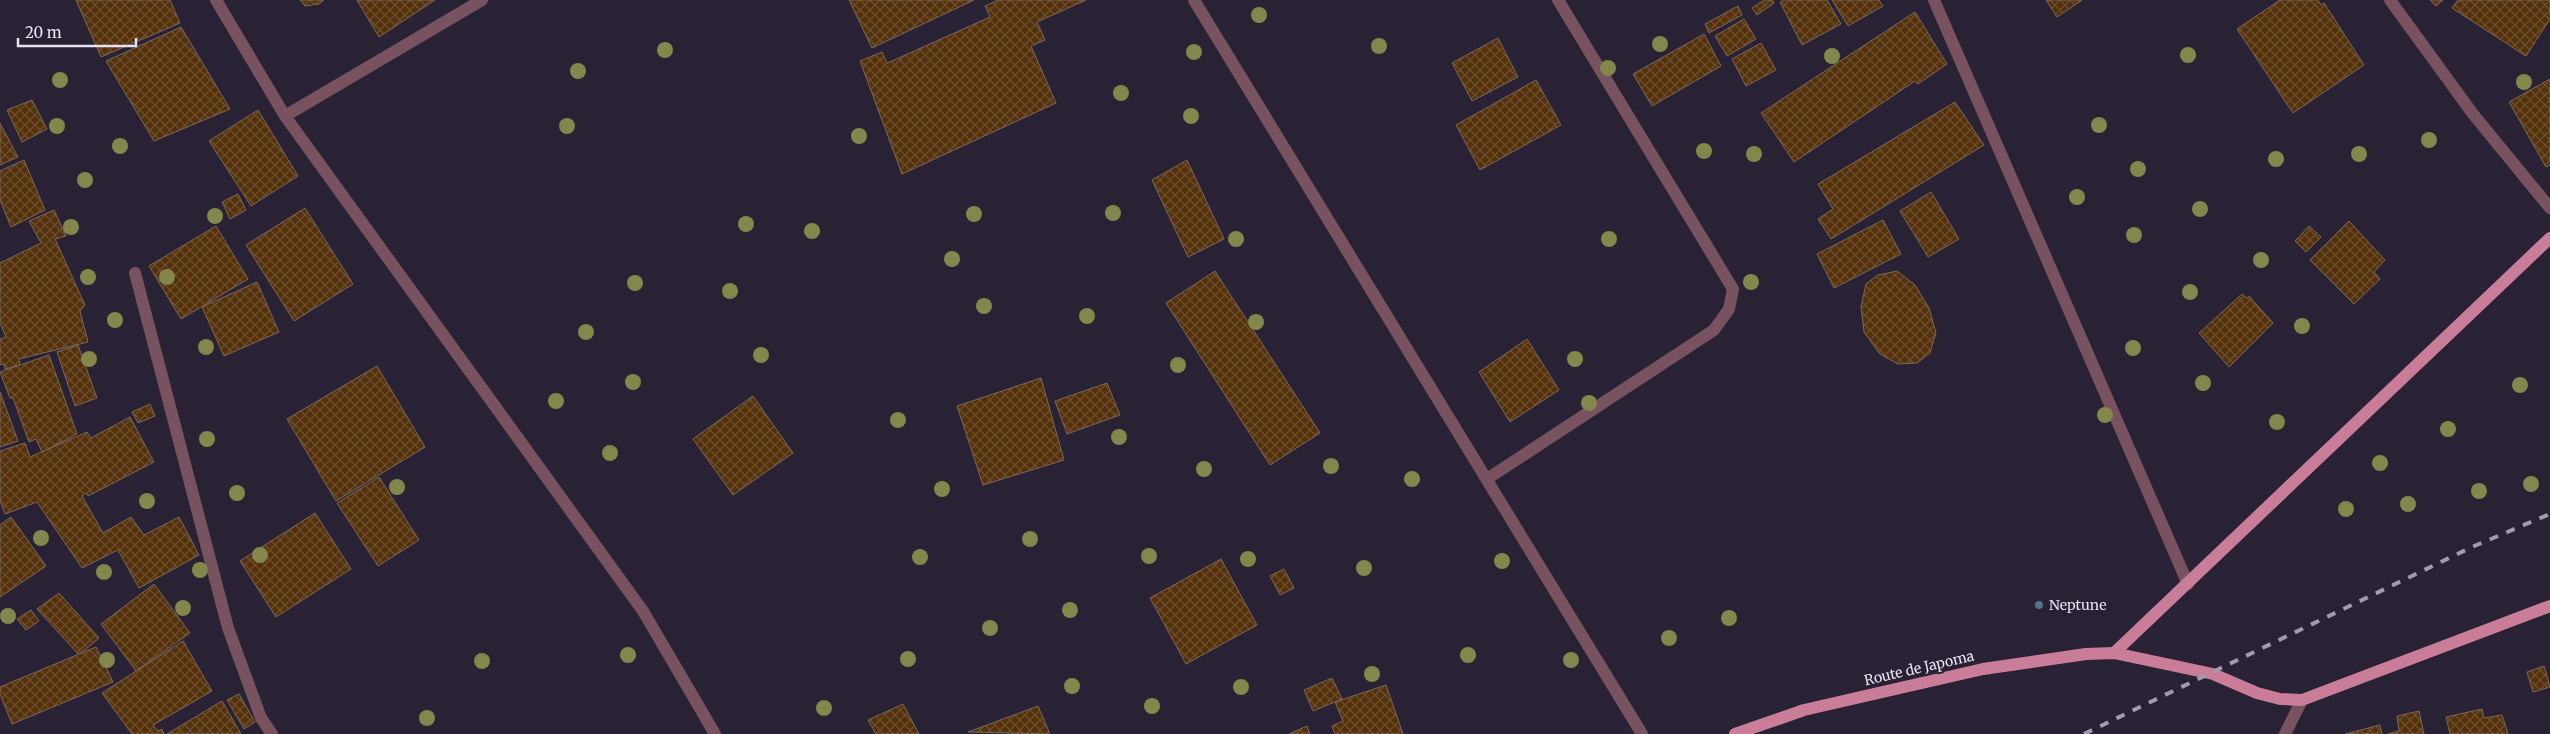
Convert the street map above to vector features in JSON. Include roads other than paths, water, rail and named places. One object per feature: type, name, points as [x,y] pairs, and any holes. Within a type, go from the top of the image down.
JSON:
[{"type":"main road","points":[[2114,653],[2550,238]]},
{"type":"main road","points":[[2302,700],[2550,606]]},
{"type":"main road","name":"Route de Japoma","points":[[1735,734],[1804,710],[1983,669],[2086,654],[2114,653],[2212,674],[2257,693],[2280,699],[2302,700]]},
{"type":"street","points":[[216,0],[285,116],[643,611],[715,734]]},
{"type":"street","points":[[285,116],[482,0]]},
{"type":"street","points":[[1194,0],[1642,734]]},
{"type":"street","points":[[1487,480],[1714,330],[1729,310],[1733,289],[1558,0]]},
{"type":"street","points":[[1934,0],[2188,584]]},
{"type":"street","points":[[2390,0],[2473,114],[2550,208]]},
{"type":"street","points":[[135,273],[228,628],[261,718],[272,734]]},
{"type":"street","points":[[2285,734],[2302,700]]},
{"type":"railway","points":[[2084,734],[2472,547],[2550,514]]},
{"type":"place","name":"Neptune","points":[[2039,605]]}]
